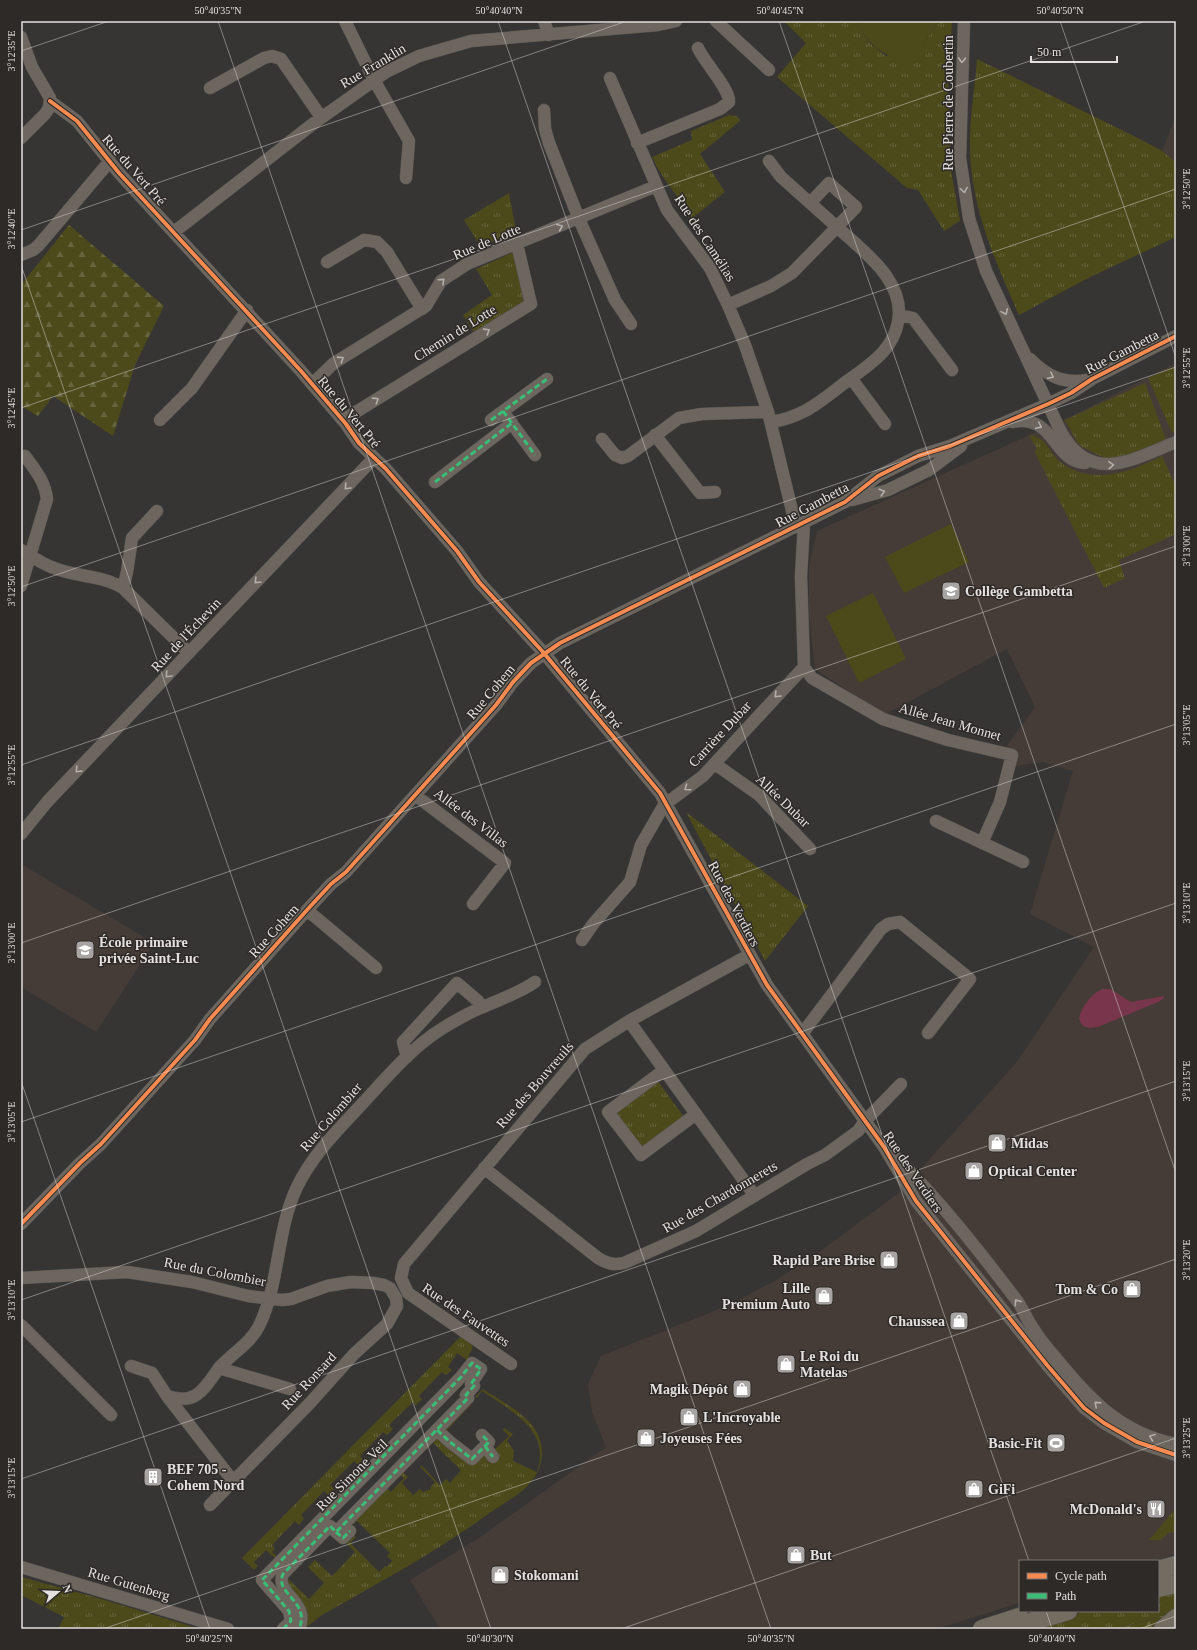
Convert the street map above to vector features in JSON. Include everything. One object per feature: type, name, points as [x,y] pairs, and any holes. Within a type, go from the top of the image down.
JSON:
[{"type":"highway","points":[[1159,1570],[1176,1565]]},
{"type":"highway","points":[[1159,1580],[1176,1576]]},
{"type":"highway","points":[[1159,1588],[1176,1584]]},
{"type":"highway","points":[[1004,1626],[1032,1612]]},
{"type":"highway","points":[[1004,1626],[1039,1612]]},
{"type":"highway","points":[[982,1629],[1004,1626],[1064,1612]]},
{"type":"highway","points":[[1162,1629],[1176,1618]]},
{"type":"street","points":[[345,21],[374,80],[409,141],[406,178]]},
{"type":"street","points":[[544,21],[549,35]]},
{"type":"street","name":"Rue Franklin","points":[[174,232],[321,117],[374,80],[407,61],[452,45],[471,41],[658,25],[676,21]]},
{"type":"street","points":[[716,21],[769,70]]},
{"type":"street","name":"Rue Pierre de Coubertin","points":[[964,21],[960,137],[965,199],[979,252],[1019,343],[1065,441],[1078,454],[1094,463]]},
{"type":"street","points":[[21,37],[32,67],[47,92],[50,101],[45,114],[21,138]]},
{"type":"street","points":[[637,143],[720,109],[729,102],[727,90],[706,63],[698,48]]},
{"type":"street","points":[[210,88],[264,58],[272,56],[277,57],[285,63],[321,117]]},
{"type":"street","name":"Rue des Camélias","points":[[610,78],[637,143],[672,220],[710,268],[728,305],[755,371],[770,417],[800,525]]},
{"type":"street","name":"Rue du Vert Pré","points":[[50,101],[73,117],[110,161],[247,310],[312,384],[343,420],[359,443],[386,469],[457,551],[479,582],[544,652],[666,803]]},
{"type":"street","points":[[544,110],[545,129],[548,143],[579,219],[615,300],[631,324]]},
{"type":"street","points":[[21,255],[38,246],[110,161]]},
{"type":"street","points":[[602,439],[615,455],[622,458],[628,456],[679,418],[689,415],[770,417],[798,416],[884,352],[897,328],[899,315],[898,297],[885,274],[837,227],[781,177],[769,161]]},
{"type":"street","name":"Rue des Camélias","points":[[728,305],[782,281],[792,273],[856,207],[829,183],[810,203]]},
{"type":"street","name":"Rue de Lotte","points":[[312,384],[334,363],[422,309],[429,302],[438,284],[446,277],[474,260],[579,219],[656,186]]},
{"type":"street","points":[[327,262],[364,240],[376,242],[387,252],[422,309]]},
{"type":"street","name":"Chemin de Lotte","points":[[343,420],[531,304],[517,244]]},
{"type":"street","points":[[160,420],[192,388],[247,310]]},
{"type":"street","points":[[899,315],[913,318],[952,370]]},
{"type":"street","name":"Rue Gambetta","points":[[544,652],[845,502],[878,476],[906,461],[921,454],[950,446],[979,435],[1048,404],[1071,393],[1092,379],[1176,336]]},
{"type":"street","points":[[1158,345],[1176,340]]},
{"type":"street","name":"Rue Pierre de Coubertin","points":[[1019,343],[1033,362],[1052,377],[1070,382],[1092,379]]},
{"type":"street","points":[[851,378],[885,424]]},
{"type":"street","points":[[491,420],[546,379]]},
{"type":"street","points":[[503,411],[535,454]]},
{"type":"street","points":[[1001,424],[1017,421],[1034,423],[1048,432],[1068,457],[1081,462],[1104,465],[1122,464],[1176,442]]},
{"type":"street","points":[[435,482],[512,423]]},
{"type":"street","points":[[655,435],[700,493],[715,492]]},
{"type":"street","name":"Rue Gambetta","points":[[845,502],[888,490],[911,479],[937,465],[979,435]]},
{"type":"street","points":[[21,586],[26,553],[47,499],[46,488],[41,477],[24,456]]},
{"type":"street","name":"Rue de l'Échevin","points":[[21,834],[47,802],[374,458]]},
{"type":"street","points":[[123,588],[128,572],[132,538],[157,511]]},
{"type":"street","points":[[800,525],[804,667]]},
{"type":"street","points":[[26,553],[53,568],[102,579],[123,588],[189,653]]},
{"type":"street","name":"Rue Cohem","points":[[21,1224],[80,1163],[106,1139],[195,1040],[210,1019],[307,910],[331,884],[346,872],[496,705],[518,676],[544,652]]},
{"type":"street","name":"Carrière Dubar","points":[[582,940],[593,924],[630,882],[641,845],[659,811],[666,803],[699,780],[804,667]]},
{"type":"street","name":"Allée Jean Monnet","points":[[804,667],[812,678],[883,718],[952,741],[1012,755],[1000,802],[982,843]]},
{"type":"street","name":"Allée Dubar","points":[[714,764],[759,795],[810,849]]},
{"type":"street","name":"Allée des Villas","points":[[415,795],[505,863],[473,904]]},
{"type":"street","name":"Rue des Verdiers","points":[[666,803],[767,985],[865,1120],[893,1161],[911,1193],[938,1229],[1032,1347],[1084,1408],[1126,1437],[1146,1446],[1176,1455]]},
{"type":"street","points":[[936,821],[1023,862]]},
{"type":"street","points":[[307,910],[376,968]]},
{"type":"street","points":[[802,1034],[881,929],[894,922],[900,922],[970,978],[928,1033]]},
{"type":"street","name":"Rue des Bouvreuils","points":[[405,1290],[401,1278],[404,1264],[577,1056],[593,1043],[629,1021],[749,955]]},
{"type":"street","points":[[407,1057],[404,1042],[457,982],[478,1001],[482,1007]]},
{"type":"street","name":"Rue Colombier","points":[[268,1298],[283,1228],[304,1174],[320,1149],[407,1057],[444,1028],[482,1007],[519,992],[535,982]]},
{"type":"street","points":[[629,1021],[755,1196]]},
{"type":"street","points":[[664,1070],[608,1112],[641,1155],[696,1114]]},
{"type":"street","name":"Rue des Chardonnerets","points":[[484,1168],[598,1258],[615,1265],[624,1263],[696,1231],[806,1164],[825,1155],[858,1131],[865,1120],[901,1084]]},
{"type":"street","name":"Rue des Verdiers","points":[[875,1136],[919,1180],[949,1215],[1018,1303],[1035,1332],[1087,1395],[1108,1413],[1130,1426],[1152,1437],[1176,1444]]},
{"type":"street","name":"Rue du Colombier","points":[[21,1278],[137,1272],[192,1282],[248,1296],[291,1299],[327,1286],[357,1282],[384,1285],[390,1288],[396,1298]]},
{"type":"street","name":"Rue des Fauvettes","points":[[405,1290],[418,1302],[511,1364]]},
{"type":"street","points":[[167,1396],[184,1400],[198,1395],[220,1368],[255,1333],[259,1326],[268,1298]]},
{"type":"street","name":"Rue Ronsard","points":[[210,1505],[310,1403],[354,1354],[387,1324],[395,1312],[396,1298]]},
{"type":"street","points":[[21,1325],[111,1415]]},
{"type":"street","name":"Rue Simone Veil","points":[[293,1629],[296,1621],[296,1613],[294,1606],[276,1584],[274,1578],[277,1572],[466,1380],[488,1348]]},
{"type":"street","points":[[284,1629],[290,1624],[291,1613],[262,1580],[462,1377],[472,1363],[481,1369],[471,1384],[474,1386],[466,1395],[468,1398],[336,1532]]},
{"type":"street","points":[[131,1366],[152,1373],[167,1396],[233,1481]]},
{"type":"street","name":"Rue Ronsard","points":[[220,1368],[290,1389]]},
{"type":"street","points":[[437,1430],[450,1442],[472,1458],[484,1440],[494,1457]]},
{"type":"street","points":[[299,1629],[302,1619],[301,1610],[284,1588],[281,1582],[282,1576],[330,1526],[343,1538],[350,1531]]},
{"type":"street","name":"Rue Gutenberg","points":[[21,1567],[228,1629]]},
{"type":"shaded area","points":[[1176,115],[1176,162],[1162,151]]},
{"type":"shaded area","points":[[1176,363],[1176,1554],[1158,1560],[1019,1560],[1019,1603],[936,1629],[440,1629],[410,1580],[479,1538],[606,1447],[592,1412],[588,1384],[601,1356],[729,1305],[778,1279],[818,1253],[900,1192],[1016,1063],[1094,947],[1030,914],[1073,771],[1043,762],[1016,766],[1007,746],[1035,707],[1007,649],[884,715],[815,669],[809,615],[809,567],[817,531],[1078,413]]},
{"type":"shaded area","name":"École primaire privée Saint-Luc","points":[[21,864],[154,943],[96,1032],[21,987]]},
{"type":"shaded area","points":[[1103,989],[1110,989],[1131,1002],[1164,996],[1163,999],[1158,1002],[1098,1027],[1090,1028],[1083,1026],[1079,1019],[1082,1010],[1091,997]]},
{"type":"green space","points":[[784,21],[855,21],[871,44],[886,56],[923,45],[938,21],[952,21],[948,81],[950,164],[960,221],[944,231],[918,190],[907,188],[777,77],[806,43]]},
{"type":"green space","points":[[855,21],[938,21],[923,45],[904,60],[880,51],[865,36]]},
{"type":"green space","points":[[977,59],[1138,138],[1162,151],[1176,162],[1176,237],[1090,277],[1019,315],[986,235],[971,172],[971,116]]},
{"type":"green space","points":[[729,115],[736,116],[741,120],[700,154],[725,192],[692,218],[661,173],[652,157],[692,140],[691,131]]},
{"type":"green space","points":[[509,193],[516,231],[481,247],[464,220]]},
{"type":"green space","points":[[69,225],[164,306],[135,365],[113,436],[53,396],[38,416],[21,406],[21,285]]},
{"type":"green space","points":[[514,252],[526,302],[475,334],[463,315],[492,295],[476,269]]},
{"type":"green space","points":[[1176,366],[1176,431],[1172,433],[1148,378]]},
{"type":"green space","points":[[1145,383],[1166,439],[1121,458],[1107,459],[1082,447],[1077,442],[1065,420]]},
{"type":"green space","points":[[1029,435],[1035,436],[1044,442],[1054,456],[1063,464],[1075,471],[1087,474],[1113,474],[1126,471],[1151,462],[1162,456],[1176,486],[1176,534],[1119,560],[1125,578],[1104,588],[1034,451],[1037,449]]},
{"type":"green space","points":[[951,524],[969,562],[904,593],[885,557]]},
{"type":"green space","points":[[873,593],[906,659],[859,683],[826,616]]},
{"type":"green space","points":[[686,812],[808,906],[765,961]]},
{"type":"green space","points":[[657,1080],[684,1117],[645,1146],[638,1146],[616,1116],[617,1109]]},
{"type":"green space","points":[[461,1336],[473,1346],[467,1360],[457,1353],[448,1367],[452,1370],[446,1375],[442,1372],[419,1396],[422,1399],[416,1405],[413,1402],[389,1425],[393,1429],[387,1435],[383,1432],[360,1456],[363,1459],[358,1465],[354,1461],[330,1485],[334,1489],[328,1495],[324,1491],[301,1515],[304,1519],[299,1525],[295,1521],[272,1545],[275,1548],[272,1552],[280,1559],[278,1561],[266,1550],[254,1562],[258,1566],[254,1570],[242,1558]]},
{"type":"green space","points":[[483,1389],[509,1405],[526,1418],[538,1434],[542,1454],[539,1469],[533,1479],[517,1495],[450,1540],[322,1615],[304,1629],[284,1575],[309,1599],[324,1583],[308,1567],[315,1560],[332,1576],[355,1552],[343,1540],[345,1538],[348,1542],[354,1536],[356,1537],[350,1543],[379,1572],[385,1566],[387,1567],[392,1561],[387,1556],[390,1553],[357,1521],[354,1524],[350,1520],[386,1487],[391,1492],[404,1478],[399,1474],[403,1472],[408,1477],[402,1483],[413,1495],[420,1489],[423,1492],[431,1489],[430,1487],[435,1482],[420,1467],[421,1465],[440,1485],[446,1479],[450,1483],[461,1470],[432,1442],[469,1403],[471,1405],[447,1430],[473,1456],[494,1450],[509,1436],[503,1430],[504,1428],[513,1434],[507,1441],[514,1451],[513,1461],[537,1472],[540,1457],[539,1444],[534,1433],[526,1423],[505,1406],[482,1391],[477,1398],[475,1397]]},
{"type":"green space","points":[[1176,1508],[1176,1523],[1173,1527],[1176,1529],[1176,1532],[1168,1533],[1161,1540],[1149,1540]]},
{"type":"green space","points":[[21,1577],[98,1598],[200,1629],[58,1629],[64,1617],[21,1595]]},
{"type":"green space","points":[[1176,1589],[1176,1611],[1118,1629],[1022,1629],[1082,1612],[1159,1612],[1159,1593]]},
{"type":"green space","points":[[1171,1613],[1156,1629],[1118,1629]]},
{"type":"marked path","points":[[491,420],[547,379]]},
{"type":"marked path","points":[[503,411],[535,455]]},
{"type":"marked path","points":[[435,482],[512,423]]},
{"type":"marked path","points":[[283,1629],[291,1621],[289,1611],[262,1580],[461,1377],[472,1363],[481,1369],[471,1384],[474,1386],[466,1395],[468,1398],[336,1532],[330,1526],[283,1574],[283,1587],[300,1611],[301,1619],[299,1629]]},
{"type":"marked path","points":[[437,1430],[472,1459],[489,1442],[482,1435]]},
{"type":"marked path","points":[[485,1446],[493,1457]]},
{"type":"marked path","points":[[336,1532],[343,1538],[350,1531]]},
{"type":"cycle path","points":[[50,101],[77,121],[119,173],[301,371],[346,424],[359,443],[386,469],[457,551],[479,582],[543,652],[660,793],[767,985],[884,1147],[916,1201],[1047,1365],[1084,1408],[1104,1423],[1137,1442],[1176,1455]]},
{"type":"cycle path","points":[[21,1224],[80,1163],[101,1144],[195,1040],[210,1019],[307,910],[331,884],[346,872],[496,705],[513,682],[531,663],[560,643],[845,502],[878,476],[918,456],[950,446],[1048,404],[1071,393],[1092,379],[1176,336]]},
{"type":"place","name":"Collège Gambetta","points":[[951,591]]},
{"type":"place","name":"École primaire privée Saint-Luc","points":[[85,950]]},
{"type":"place","name":"Midas","points":[[997,1143]]},
{"type":"place","name":"Optical Center","points":[[974,1171]]},
{"type":"place","name":"Rapid Pare Brise","points":[[889,1260]]},
{"type":"place","name":"Tom & Co","points":[[1132,1289]]},
{"type":"place","name":"Lille Premium Auto","points":[[824,1296]]},
{"type":"place","name":"Chaussea","points":[[959,1321]]},
{"type":"place","name":"Le Roi du Matelas","points":[[786,1364]]},
{"type":"place","name":"Magik Dépôt","points":[[742,1389]]},
{"type":"place","name":"L'Incroyable","points":[[689,1417]]},
{"type":"place","name":"Joyeuses Fées","points":[[646,1438]]},
{"type":"place","name":"Basic-Fit","points":[[1056,1443]]},
{"type":"place","name":"BEF 705 - Cohem Nord","points":[[153,1477]]},
{"type":"place","name":"GiFi","points":[[974,1489]]},
{"type":"place","name":"McDonald's","points":[[1156,1509]]},
{"type":"place","name":"But","points":[[796,1555]]},
{"type":"place","name":"Stokomani","points":[[500,1575]]}]
